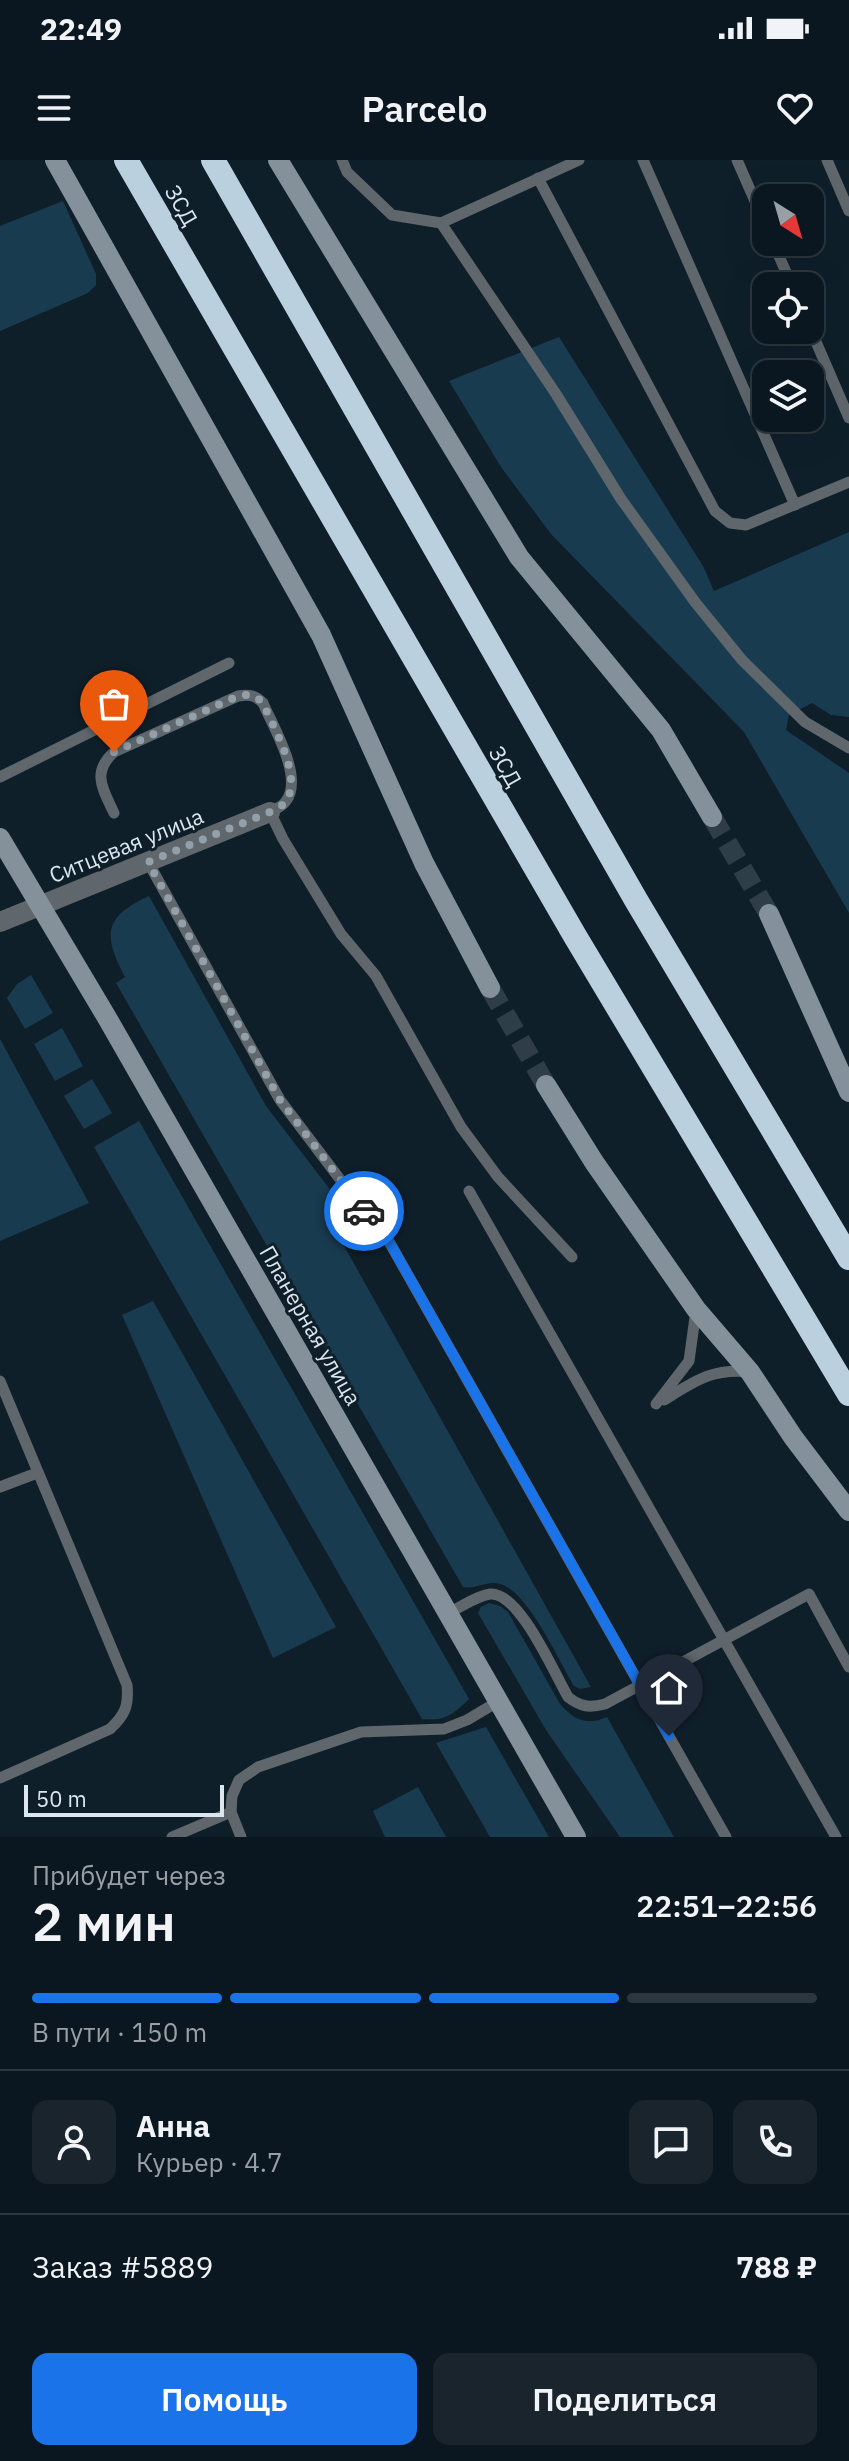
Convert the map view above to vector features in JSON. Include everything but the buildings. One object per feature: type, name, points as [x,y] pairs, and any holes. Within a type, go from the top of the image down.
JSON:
[{"type":"highway","name":"ЗСД","points":[[126,160],[567,923],[849,1394]]},
{"type":"highway","points":[[213,160],[636,900],[849,1258]]},
{"type":"main road","points":[[55,160],[321,635],[424,863],[490,988]]},
{"type":"main road","points":[[278,160],[519,557],[661,730],[712,817]]},
{"type":"main road","name":"Планерная улица","points":[[0,838],[575,1835]]},
{"type":"main road","points":[[769,914],[849,1092]]},
{"type":"main road","points":[[546,1085],[594,1162],[696,1309],[750,1372],[793,1437],[849,1511]]},
{"type":"street","name":"Ситцевая улица","points":[[0,922],[270,812]]},
{"type":"lane","points":[[342,160],[347,172],[392,215],[441,223],[579,160]]},
{"type":"lane","points":[[643,160],[795,505]]},
{"type":"lane","points":[[737,160],[752,194]]},
{"type":"lane","points":[[827,160],[849,211]]},
{"type":"lane","points":[[538,178],[715,511],[730,523],[746,525],[849,482]]},
{"type":"lane","points":[[441,223],[556,394],[621,499],[695,602],[742,660],[805,722],[849,748]]},
{"type":"lane","points":[[817,344],[849,418]]},
{"type":"lane","points":[[0,777],[229,663]]},
{"type":"lane","points":[[114,813],[100,772],[105,760],[114,752],[238,696],[248,694],[257,697],[263,703],[291,771],[291,792],[285,803],[270,812],[281,835],[341,934],[376,976],[461,1127],[498,1177],[572,1257]]},
{"type":"lane","points":[[148,862],[280,1100],[387,1238],[726,1837]]},
{"type":"lane","points":[[469,1191],[836,1837]]},
{"type":"lane","points":[[696,1309],[689,1361],[656,1404],[703,1377],[727,1370],[750,1372]]},
{"type":"lane","points":[[0,1381],[121,1672],[129,1702],[123,1717],[110,1729],[0,1778]]},
{"type":"lane","points":[[0,1487],[37,1473]]},
{"type":"lane","points":[[449,1613],[491,1594],[505,1597],[518,1609],[568,1697],[579,1706],[605,1704],[809,1594],[849,1667]]},
{"type":"lane","points":[[241,1837],[231,1812],[232,1796],[239,1780],[258,1767],[361,1732],[444,1729],[467,1720],[499,1701]]},
{"type":"lane","points":[[172,1837],[231,1812]]},
{"type":"shaded area","points":[[63,201],[96,274],[96,285],[88,293],[0,331],[0,226]]},
{"type":"shaded area","points":[[559,337],[703,566],[714,591],[849,532],[849,717],[831,715],[812,703],[789,715],[786,730],[849,773],[849,913],[744,732],[551,534],[501,467],[449,381]]},
{"type":"shaded area","points":[[149,896],[266,1106],[355,1222],[338,1235],[591,1687],[580,1689],[574,1686],[531,1612],[510,1589],[495,1583],[463,1587],[116,983],[125,977],[113,950],[111,938],[115,920]]},
{"type":"shaded area","points":[[31,975],[53,1013],[25,1029],[7,998],[17,984]]},
{"type":"shaded area","points":[[62,1028],[83,1066],[55,1081],[34,1044]]},
{"type":"shaded area","points":[[0,1039],[89,1203],[0,1241]]},
{"type":"shaded area","points":[[92,1079],[112,1113],[84,1129],[64,1096]]},
{"type":"shaded area","points":[[139,1121],[469,1699],[448,1716],[422,1719],[94,1147]]},
{"type":"shaded area","points":[[153,1301],[336,1627],[273,1658],[122,1315]]},
{"type":"shaded area","points":[[489,1603],[508,1612],[565,1710],[587,1721],[607,1717],[674,1837],[620,1837],[546,1730],[478,1613],[481,1607]]},
{"type":"shaded area","points":[[486,1727],[549,1837],[490,1837],[436,1743]]},
{"type":"shaded area","points":[[418,1787],[446,1837],[385,1837],[373,1811]]},
{"type":"tunnel","points":[[712,817],[769,914]]},
{"type":"tunnel","points":[[490,988],[546,1085]]},
{"type":"way so far","points":[[114,752],[238,696],[248,694],[263,703],[291,771],[291,792],[285,803],[148,862],[280,1100],[364,1211]]},
{"type":"route","points":[[364,1211],[387,1238],[669,1736]]}]
